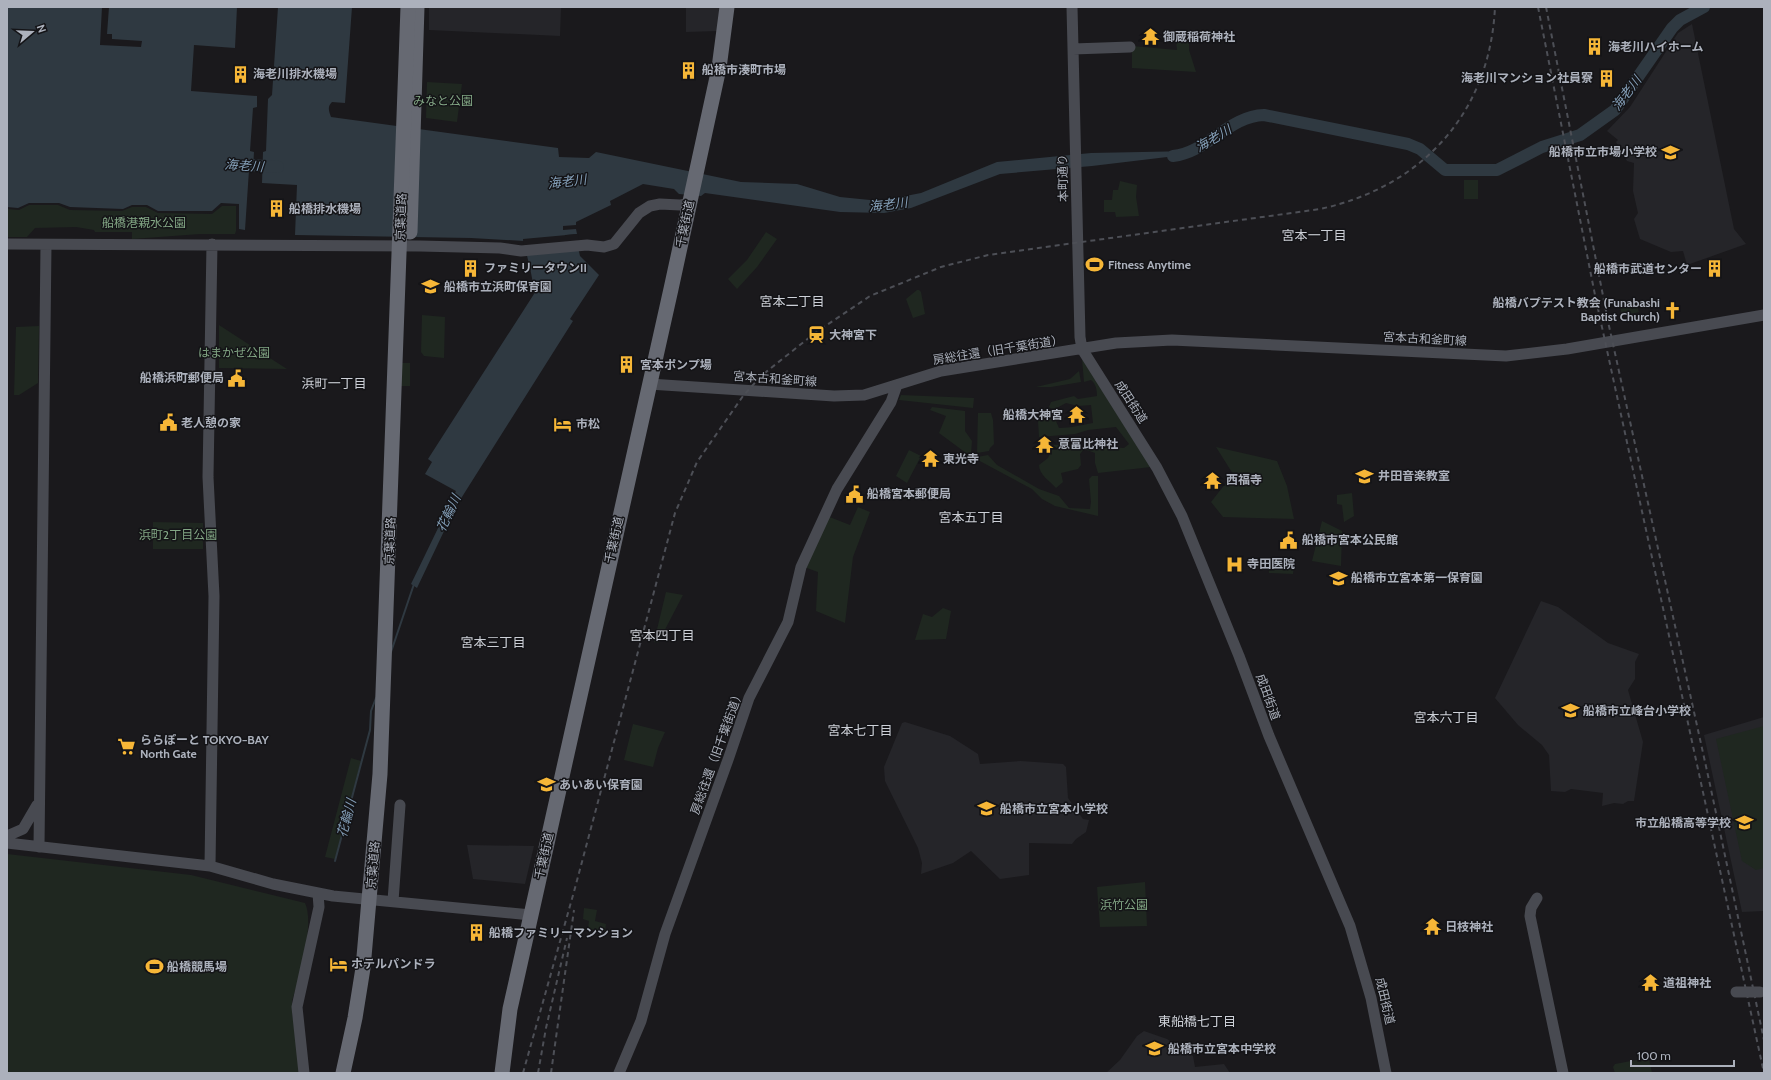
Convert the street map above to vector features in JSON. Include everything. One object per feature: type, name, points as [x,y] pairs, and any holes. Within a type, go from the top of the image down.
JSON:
[{"type":"highway","name":"京葉道路","points":[[343,1073],[355,1018],[363,968],[380,774],[408,7]]},
{"type":"highway","name":"京葉道路","points":[[353,1073],[364,1018],[377,925],[389,772],[417,7]]},
{"type":"highway","name":"千葉街道","points":[[502,1073],[509,1017],[531,915],[719,68],[727,7]]},
{"type":"street","name":"本町通り","points":[[1072,7],[1080,338],[1082,349]]},
{"type":"street","points":[[1073,49],[1130,47]]},
{"type":"street","points":[[7,244],[212,244],[500,248],[524,247],[587,240],[594,245],[604,247],[614,244],[639,213],[650,206],[660,204],[680,206],[690,200]]},
{"type":"street","points":[[210,866],[214,596],[208,477],[212,244]]},
{"type":"street","points":[[39,847],[46,245]]},
{"type":"street","name":"宮本古和釜町線","points":[[1082,349],[1095,345],[1172,340],[1506,356],[1567,349],[1764,314]]},
{"type":"street","name":"房総往還（旧千葉街道）","points":[[619,1073],[641,1021],[665,934],[749,698],[783,634],[801,567],[832,499],[891,402],[897,385],[941,371],[1082,349]]},
{"type":"street","name":"成田街道","points":[[1082,349],[1157,468],[1182,516],[1239,656],[1269,736],[1352,931],[1371,998],[1386,1073]]},
{"type":"street","name":"宮本古和釜町線","points":[[649,384],[848,396],[864,395],[897,385]]},
{"type":"street","points":[[7,836],[23,829],[39,802]]},
{"type":"street","points":[[393,901],[400,804]]},
{"type":"street","points":[[7,843],[210,866],[273,884],[318,893],[531,915]]},
{"type":"street","points":[[304,1073],[298,1007],[320,907],[318,893]]},
{"type":"street","points":[[1537,898],[1531,908],[1530,916],[1563,1073]]},
{"type":"street","points":[[1736,992],[1762,992]]},
{"type":"shaded area","points":[[429,7],[561,7],[560,36],[429,30]]},
{"type":"shaded area","points":[[686,7],[722,7],[718,31],[686,32]]},
{"type":"shaded area","name":"船橋市立市場小学校","points":[[1692,24],[1734,229],[1746,244],[1687,265],[1683,251],[1671,252],[1640,239],[1634,219],[1638,213],[1633,191],[1634,163],[1627,161],[1616,142],[1618,140],[1607,131],[1630,107],[1678,33]]},
{"type":"shaded area","name":"船橋市立峰台小学校","points":[[1541,601],[1558,607],[1608,643],[1639,654],[1635,662],[1635,679],[1628,690],[1643,742],[1634,801],[1628,801],[1623,804],[1614,803],[1602,806],[1603,793],[1571,789],[1565,792],[1551,791],[1549,755],[1542,745],[1518,725],[1495,698]]},
{"type":"shaded area","name":"市立船橋高等学校","points":[[1764,717],[1764,911],[1742,912],[1704,735]]},
{"type":"shaded area","name":"船橋市立宮本小学校","points":[[905,722],[950,736],[978,754],[980,764],[1021,761],[1063,764],[1066,767],[1068,798],[1083,819],[1089,820],[1086,832],[1072,844],[1029,843],[1029,875],[1000,879],[971,851],[953,863],[921,874],[922,863],[918,848],[885,781],[884,767],[902,723]]},
{"type":"shaded area","points":[[467,845],[534,846],[525,884],[473,879]]},
{"type":"shaded area","name":"船橋市立宮本中学校","points":[[1144,1031],[1167,1039],[1193,1056],[1195,1067],[1224,1064],[1230,1073],[1106,1073],[1120,1060],[1137,1036]]},
{"type":"green space","points":[[1189,40],[1189,50],[1196,72],[1132,68],[1132,46],[1177,50],[1176,41]]},
{"type":"green space","name":"みなと公園","points":[[427,82],[462,84],[457,122],[426,118]]},
{"type":"green space","points":[[1464,180],[1478,180],[1478,199],[1464,199]]},
{"type":"green space","points":[[1120,181],[1137,185],[1136,197],[1139,216],[1116,217],[1115,212],[1104,212],[1104,200],[1112,200],[1113,190],[1118,190]]},
{"type":"green space","name":"船橋港親水公園","points":[[29,205],[58,205],[70,210],[122,211],[132,207],[146,207],[158,213],[212,214],[222,206],[236,206],[236,231],[235,234],[200,234],[132,239],[132,232],[95,232],[94,230],[76,227],[35,228],[27,237],[7,237],[7,209],[19,210]]},
{"type":"green space","points":[[766,232],[777,239],[757,267],[737,289],[728,279],[747,260]]},
{"type":"green space","points":[[917,290],[921,292],[925,314],[913,318],[906,299]]},
{"type":"green space","points":[[1636,302],[1639,312],[1622,316],[1620,306]]},
{"type":"green space","points":[[422,315],[445,317],[444,358],[424,356],[421,352]]},
{"type":"green space","name":"はまかぜ公園","points":[[219,325],[287,369],[219,368]]},
{"type":"green space","points":[[39,326],[38,383],[19,395],[14,395],[16,327]]},
{"type":"green space","points":[[1082,359],[1151,467],[1098,473],[1095,463],[1095,453],[1084,449],[1080,454],[1081,465],[1078,469],[1061,473],[1063,482],[1056,488],[1039,469],[1039,465],[1048,458],[1054,445],[1077,445],[1096,450],[1111,447],[1124,448],[1129,444],[1116,427],[1088,430],[1075,434],[1039,437],[1038,421],[1055,419],[1059,428],[1093,423],[1091,405],[1078,406],[1066,403],[1053,410],[1049,407],[1051,402],[1074,396],[1078,399],[1097,396],[1094,383],[1091,380],[1084,382]]},
{"type":"green space","points":[[393,363],[410,363],[410,386],[391,386]]},
{"type":"green space","points":[[1079,371],[1081,382],[1051,387],[1036,387],[1070,379]]},
{"type":"green space","points":[[901,395],[974,398],[973,408],[899,400]]},
{"type":"green space","points":[[932,407],[965,411],[965,431],[972,441],[971,454],[966,453],[939,433],[946,416],[930,410]]},
{"type":"green space","points":[[978,413],[991,413],[993,420],[994,444],[989,451],[977,453]]},
{"type":"green space","points":[[1216,447],[1277,461],[1287,486],[1294,519],[1223,517],[1211,502],[1233,474]]},
{"type":"green space","points":[[909,450],[921,456],[907,483],[896,476]]},
{"type":"green space","points":[[988,455],[997,465],[1039,489],[1059,496],[1069,508],[1090,509],[1091,502],[1089,479],[1092,476],[1098,476],[1098,516],[1055,506],[1042,499],[1032,489],[976,459],[977,457]]},
{"type":"green space","points":[[1352,493],[1354,516],[1344,522],[1342,505],[1337,504],[1337,495]]},
{"type":"green space","points":[[858,507],[870,512],[853,557],[845,623],[816,611],[818,572],[804,567],[827,516],[850,525]]},
{"type":"green space","points":[[1322,521],[1342,531],[1341,566],[1312,561]]},
{"type":"green space","name":"浜町2丁目公園","points":[[153,522],[203,523],[203,549],[153,549]]},
{"type":"green space","points":[[1268,560],[1294,565],[1293,574],[1269,573]]},
{"type":"green space","points":[[666,592],[683,595],[658,643],[654,642]]},
{"type":"green space","points":[[943,608],[951,611],[946,639],[915,640],[923,614],[932,617]]},
{"type":"green space","points":[[633,724],[665,732],[658,748],[653,767],[624,760]]},
{"type":"green space","name":"市立船橋高等学校","points":[[1764,726],[1764,868],[1756,870],[1742,861],[1716,739]]},
{"type":"green space","points":[[351,758],[361,761],[335,859],[325,857]]},
{"type":"green space","name":"船橋競馬場","points":[[7,854],[191,875],[305,903],[308,912],[307,937],[302,966],[292,1001],[292,1013],[301,1073],[7,1073]]},
{"type":"green space","name":"浜竹公園","points":[[1145,882],[1147,926],[1100,927],[1097,887]]},
{"type":"green space","points":[[584,908],[597,910],[595,921],[606,924],[605,931],[588,929],[589,921],[583,919]]},
{"type":"green space","points":[[1647,1058],[1649,1059],[1652,1073],[1615,1073],[1613,1067],[1615,1064]]},
{"type":"water","points":[[7,7],[102,7],[100,45],[141,47],[142,41],[112,39],[112,34],[107,34],[109,7],[237,7],[235,48],[194,45],[191,91],[257,96],[257,107],[253,108],[250,151],[254,152],[253,169],[249,170],[245,230],[239,229],[239,204],[221,203],[212,211],[158,211],[147,205],[132,205],[123,209],[70,207],[59,203],[29,203],[18,208],[7,207]]},
{"type":"water","points":[[278,7],[352,7],[345,103],[332,102],[330,104],[329,111],[331,117],[558,148],[559,157],[589,158],[596,152],[741,182],[797,184],[840,197],[880,201],[921,193],[997,162],[1091,153],[1192,151],[1184,155],[1092,166],[1000,174],[911,208],[884,213],[840,212],[705,193],[701,196],[679,194],[674,189],[643,184],[610,201],[611,205],[576,222],[576,225],[563,226],[563,230],[576,229],[577,234],[565,235],[565,238],[577,243],[580,256],[599,275],[570,319],[573,321],[455,508],[417,588],[411,584],[456,491],[425,474],[432,462],[428,459],[534,294],[524,241],[471,238],[295,235],[297,185],[262,183],[263,152],[266,151],[268,99],[272,95]]},
{"type":"pier","points":[[578,234],[579,249],[524,254],[523,239]]},
{"type":"waterway","name":"海老川","points":[[1173,156],[1186,153],[1197,148],[1240,121],[1251,117],[1264,115],[1408,144],[1420,149],[1445,170],[1497,170],[1542,147],[1580,135],[1615,110],[1672,28],[1680,20],[1704,7]]},
{"type":"waterway","name":"海老川","points":[[237,164],[278,167]]},
{"type":"waterway","name":"花輪川","points":[[391,652],[414,584]]},
{"type":"waterway","name":"花輪川","points":[[335,861],[370,730],[371,711],[376,698]]},
{"type":"railway","points":[[523,1073],[575,888],[675,513],[697,462],[743,396],[761,376],[815,333],[870,296],[941,267],[988,255],[1320,209],[1357,198],[1390,183],[1419,163],[1444,140],[1464,112],[1480,80],[1490,45],[1495,7]]},
{"type":"railway","points":[[1538,7],[1595,295],[1764,1073]]},
{"type":"railway","points":[[1546,7],[1609,326],[1709,780],[1764,1040]]},
{"type":"railway","points":[[551,1073],[574,910]]},
{"type":"railway","points":[[538,1073],[546,1028],[567,938]]},
{"type":"place","name":"御蔵稲荷神社","points":[[1150,37]]},
{"type":"place","name":"海老川ハイホーム","points":[[1595,47]]},
{"type":"place","name":"船橋市湊町市場","points":[[689,70]]},
{"type":"place","name":"海老川排水機場","points":[[240,74]]},
{"type":"place","name":"海老川マンション社員寮","points":[[1606,78]]},
{"type":"place","name":"船橋市立市場小学校","points":[[1670,152]]},
{"type":"place","name":"船橋排水機場","points":[[276,209]]},
{"type":"place","name":"Fitness Anytime","points":[[1095,265]]},
{"type":"place","name":"ファミリータウンII","points":[[471,268]]},
{"type":"place","name":"船橋市武道センター","points":[[1715,269]]},
{"type":"place","name":"船橋市立浜町保育園","points":[[431,287]]},
{"type":"place","name":"船橋バプテスト教会 (Funabashi Baptist Church)","points":[[1673,310]]},
{"type":"place","name":"大神宮下","points":[[816,335]]},
{"type":"place","name":"宮本ポンプ場","points":[[627,365]]},
{"type":"place","name":"船橋浜町郵便局","points":[[237,378]]},
{"type":"place","name":"船橋大神宮","points":[[1076,415]]},
{"type":"place","name":"老人憩の家","points":[[168,423]]},
{"type":"place","name":"市松","points":[[563,424]]},
{"type":"place","name":"意富比神社","points":[[1045,444]]},
{"type":"place","name":"東光寺","points":[[930,459]]},
{"type":"place","name":"井田音楽教室","points":[[1365,476]]},
{"type":"place","name":"西福寺","points":[[1213,480]]},
{"type":"place","name":"船橋宮本郵便局","points":[[854,494]]},
{"type":"place","name":"船橋市宮本公民館","points":[[1289,540]]},
{"type":"place","name":"寺田医院","points":[[1234,564]]},
{"type":"place","name":"船橋市立宮本第一保育園","points":[[1338,578]]},
{"type":"place","name":"船橋市立峰台小学校","points":[[1570,711]]},
{"type":"place","name":"ららぽーと TOKYO−BAY North Gate","points":[[127,747]]},
{"type":"place","name":"あいあい保育園","points":[[546,785]]},
{"type":"place","name":"船橋市立宮本小学校","points":[[987,809]]},
{"type":"place","name":"市立船橋高等学校","points":[[1744,823]]},
{"type":"place","name":"日枝神社","points":[[1432,927]]},
{"type":"place","name":"船橋ファミリーマンション","points":[[476,933]]},
{"type":"place","name":"ホテルパンドラ","points":[[338,964]]},
{"type":"place","name":"船橋競馬場","points":[[154,967]]},
{"type":"place","name":"道祖神社","points":[[1650,983]]},
{"type":"place","name":"船橋市立宮本中学校","points":[[1155,1049]]},
{"type":"district","name":"宮本一丁目","points":[[1314,235]]},
{"type":"district","name":"宮本二丁目","points":[[792,301]]},
{"type":"district","name":"浜町一丁目","points":[[334,383]]},
{"type":"district","name":"宮本五丁目","points":[[971,517]]},
{"type":"district","name":"宮本四丁目","points":[[662,635]]},
{"type":"district","name":"宮本三丁目","points":[[493,642]]},
{"type":"district","name":"宮本六丁目","points":[[1446,717]]},
{"type":"district","name":"宮本七丁目","points":[[860,730]]},
{"type":"district","name":"東船橋七丁目","points":[[1197,1021]]}]
